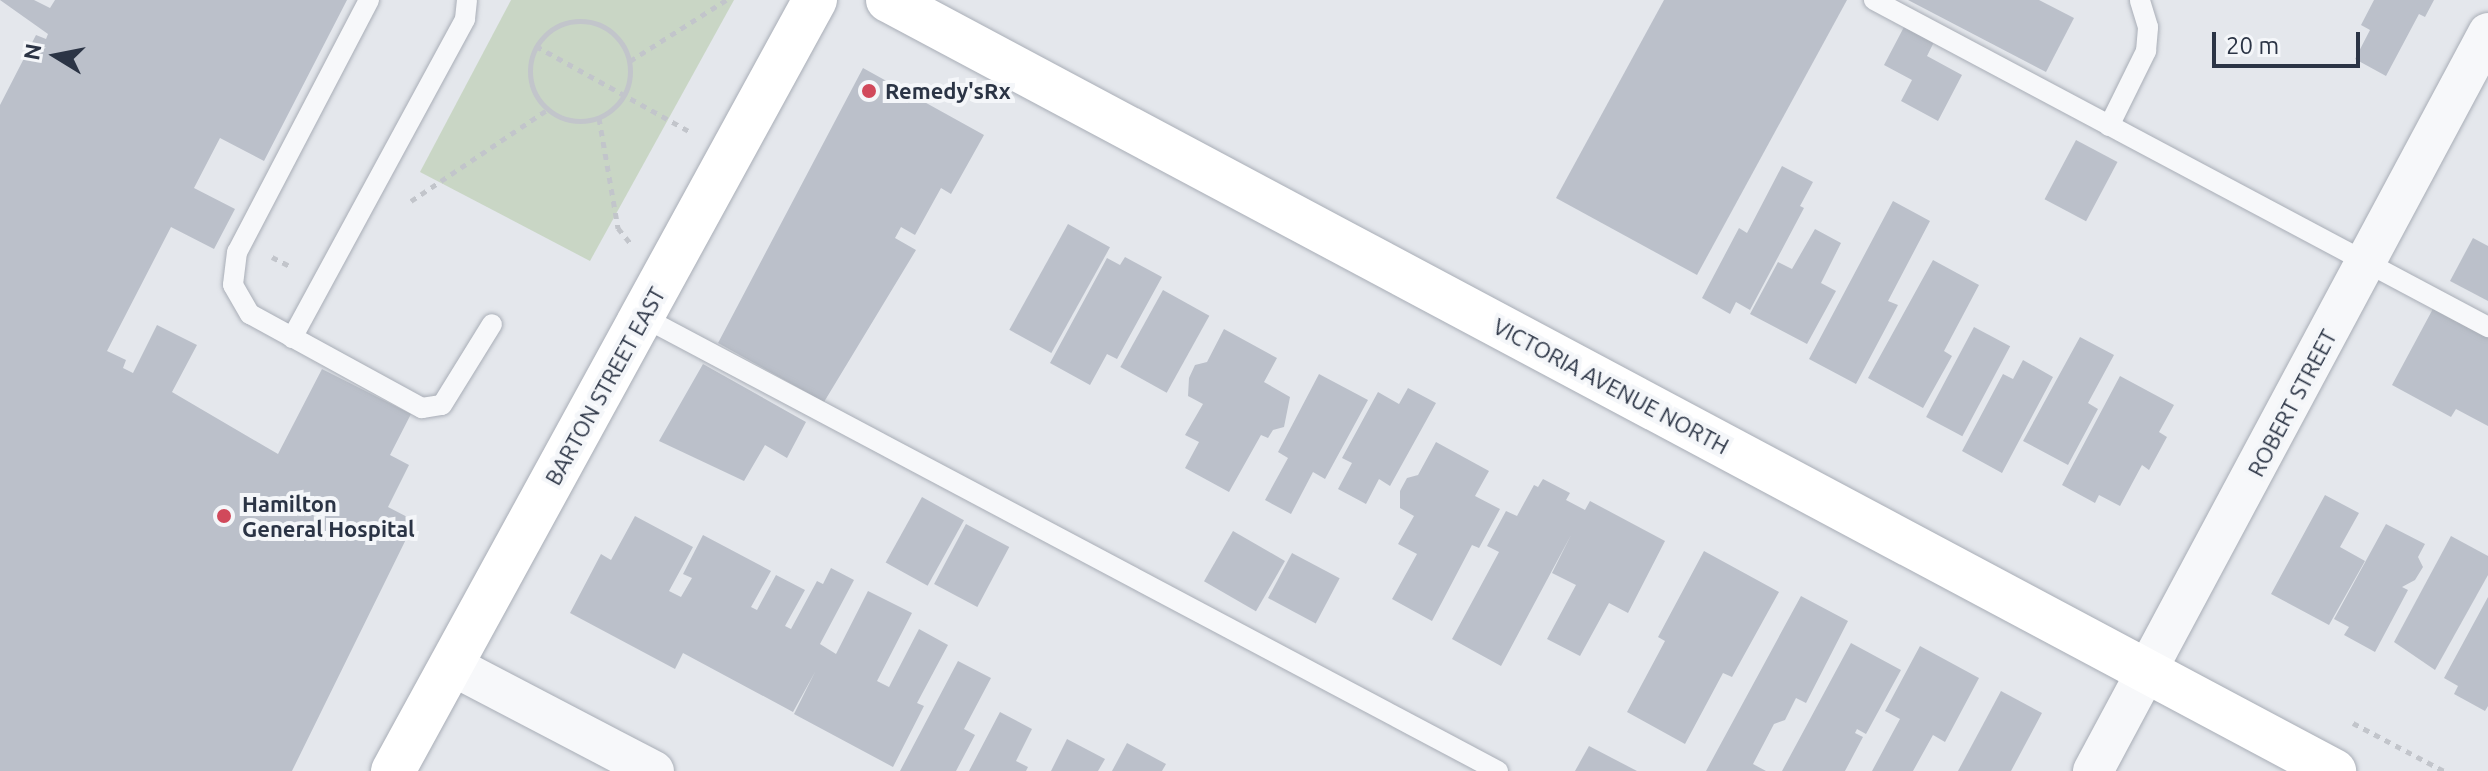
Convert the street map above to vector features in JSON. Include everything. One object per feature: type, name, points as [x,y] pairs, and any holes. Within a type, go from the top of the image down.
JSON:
[{"type":"main road","name":"BARTON STREET EAST","points":[[393,771],[815,0]]},
{"type":"main road","name":"VICTORIA AVENUE NORTH","points":[[888,0],[2334,771]]},
{"type":"street","name":"ROBERT STREET","points":[[2093,771],[2488,33]]},
{"type":"street","points":[[451,665],[654,771]]},
{"type":"lane","points":[[369,0],[233,268],[239,301],[250,314],[292,338],[411,403],[434,410],[456,386],[492,324]]},
{"type":"lane","points":[[292,338],[465,19],[467,0]]},
{"type":"lane","points":[[1874,0],[2366,265],[2488,327]]},
{"type":"lane","points":[[2109,126],[2146,51],[2148,27],[2140,0]]},
{"type":"lane","points":[[652,299],[1498,771]]},
{"type":"path","points":[[630,61],[726,0]]},
{"type":"path","points":[[587,21],[611,31],[630,61],[624,94],[599,118],[563,119],[547,110],[530,79],[536,46],[561,24],[587,21]]},
{"type":"path","points":[[536,46],[731,155]]},
{"type":"path","points":[[599,118],[618,228],[652,299]]},
{"type":"green space","points":[[511,0],[734,0],[590,261],[420,172]]},
{"type":"building","name":"Hamilton General Hospital","points":[[0,0],[34,0],[50,8],[55,0],[347,0],[264,161],[220,138],[194,188],[235,209],[214,249],[171,227],[107,351],[126,360],[123,368],[133,373],[157,325],[197,345],[172,392],[278,454],[322,369],[411,414],[390,455],[409,465],[388,507],[415,521],[292,771],[0,771],[0,105],[36,35],[46,39],[48,34]]},
{"type":"building","points":[[1664,0],[1847,0],[1697,275],[1556,198]]},
{"type":"building","points":[[1908,0],[2039,0],[2074,18],[2046,72]]},
{"type":"building","points":[[2374,0],[2434,0],[2425,17],[2419,14],[2386,76],[2355,59],[2370,30],[2361,25]]},
{"type":"building","points":[[1904,27],[1934,42],[1927,56],[1962,75],[1938,121],[1901,101],[1912,80],[1884,65]]},
{"type":"building","points":[[863,68],[984,135],[951,194],[941,188],[915,235],[901,227],[895,238],[916,250],[824,402],[718,343]]},
{"type":"building","points":[[2076,140],[2117,162],[2086,221],[2045,199]]},
{"type":"building","points":[[1782,166],[1813,182],[1800,206],[1804,208],[1750,310],[1736,302],[1730,314],[1702,298],[1739,228],[1747,233]]},
{"type":"building","points":[[1893,201],[1930,221],[1888,301],[1898,305],[1856,384],[1809,359]]},
{"type":"building","points":[[1068,224],[1110,247],[1051,353],[1009,330]]},
{"type":"building","points":[[1815,229],[1841,243],[1821,283],[1836,291],[1807,344],[1750,314],[1778,262],[1792,269]]},
{"type":"building","points":[[2473,238],[2488,246],[2488,301],[2450,281]]},
{"type":"building","points":[[1125,257],[1162,277],[1117,359],[1107,354],[1090,385],[1050,363],[1107,258],[1120,265]]},
{"type":"building","points":[[1933,260],[1979,285],[1944,351],[1952,356],[1923,408],[1868,378]]},
{"type":"building","points":[[1163,290],[1209,316],[1167,393],[1120,367]]},
{"type":"building","points":[[2435,305],[2488,333],[2488,426],[2456,409],[2451,417],[2392,385]]},
{"type":"building","points":[[1974,327],[2010,346],[1962,436],[1926,417]]},
{"type":"building","points":[[1224,329],[1277,358],[1264,382],[1290,397],[1284,427],[1273,430],[1268,438],[1261,435],[1229,492],[1185,468],[1199,442],[1185,435],[1203,404],[1188,396],[1189,378],[1195,365],[1207,362]]},
{"type":"building","points":[[2080,337],[2114,355],[2088,403],[2098,409],[2068,465],[2023,441]]},
{"type":"building","points":[[2023,360],[2053,377],[2002,473],[1962,451],[2003,374],[2013,379]]},
{"type":"building","points":[[703,364],[806,422],[787,458],[765,445],[744,481],[659,441]]},
{"type":"building","points":[[1319,374],[1368,400],[1325,479],[1313,472],[1291,514],[1265,500],[1288,458],[1278,452]]},
{"type":"building","points":[[2120,376],[2174,405],[2159,432],[2167,437],[2149,470],[2142,465],[2120,506],[2099,495],[2095,503],[2062,485]]},
{"type":"building","points":[[1408,388],[1436,403],[1390,486],[1379,479],[1366,504],[1338,489],[1352,463],[1342,458],[1378,392],[1399,404]]},
{"type":"building","points":[[1436,442],[1489,471],[1475,496],[1500,509],[1479,548],[1472,545],[1432,621],[1392,599],[1417,554],[1398,544],[1414,516],[1400,508],[1400,491],[1407,478],[1418,475]]},
{"type":"building","points":[[1543,479],[1570,493],[1566,500],[1585,510],[1590,501],[1665,541],[1628,613],[1609,603],[1580,656],[1547,639],[1576,585],[1552,573],[1571,535],[1501,666],[1452,639],[1499,552],[1487,546],[1506,511],[1517,516],[1534,485],[1538,487]]},
{"type":"building","points":[[2325,495],[2359,513],[2340,547],[2365,561],[2329,625],[2271,594]]},
{"type":"building","points":[[922,497],[964,520],[928,586],[886,563]]},
{"type":"building","points":[[635,516],[693,547],[669,591],[681,597],[692,578],[683,574],[703,535],[771,571],[751,607],[757,610],[776,575],[805,590],[785,626],[791,629],[817,581],[823,584],[831,568],[854,580],[820,644],[836,654],[868,591],[912,613],[877,681],[889,687],[919,629],[948,645],[917,703],[924,706],[893,767],[794,714],[815,672],[793,712],[683,653],[675,669],[570,613],[601,554],[611,560]]},
{"type":"building","points":[[966,524],[1009,547],[977,607],[934,584]]},
{"type":"building","points":[[2386,524],[2425,544],[2418,557],[2423,567],[2415,580],[2402,587],[2408,590],[2375,652],[2344,635],[2349,627],[2334,619]]},
{"type":"building","points":[[1233,531],[1285,561],[1256,611],[1204,581]]},
{"type":"building","points":[[2451,536],[2488,556],[2488,575],[2435,670],[2394,642]]},
{"type":"building","points":[[1704,551],[1779,592],[1732,677],[1723,673],[1685,744],[1627,712],[1665,641],[1658,637]]},
{"type":"building","points":[[1292,553],[1340,578],[1316,623],[1268,598]]},
{"type":"building","points":[[1801,596],[1848,621],[1806,703],[1796,698],[1785,720],[1774,724],[1753,764],[1766,771],[1706,771]]},
{"type":"building","points":[[2488,597],[2488,706],[2485,711],[2454,694],[2458,686],[2444,678]]},
{"type":"building","points":[[1851,643],[1901,670],[1866,734],[1857,729],[1855,733],[1863,737],[1845,771],[1782,771]]},
{"type":"building","points":[[1920,646],[1979,678],[1945,742],[1933,735],[1913,771],[1872,771],[1900,719],[1885,711]]},
{"type":"building","points":[[958,661],[991,678],[964,729],[975,735],[956,771],[900,771]]},
{"type":"building","points":[[2001,691],[2042,713],[2011,771],[1958,771]]},
{"type":"building","points":[[1000,712],[1032,729],[1016,761],[1028,767],[1026,771],[969,771]]},
{"type":"building","points":[[1067,739],[1105,759],[1098,771],[1051,771]]},
{"type":"building","points":[[1127,743],[1166,764],[1162,771],[1112,771]]},
{"type":"building","points":[[1589,746],[1637,771],[1575,771]]},
{"type":"place","name":"Remedy'sRx","points":[[869,91]]},
{"type":"place","name":"Hamilton General Hospital","points":[[224,516]]}]
